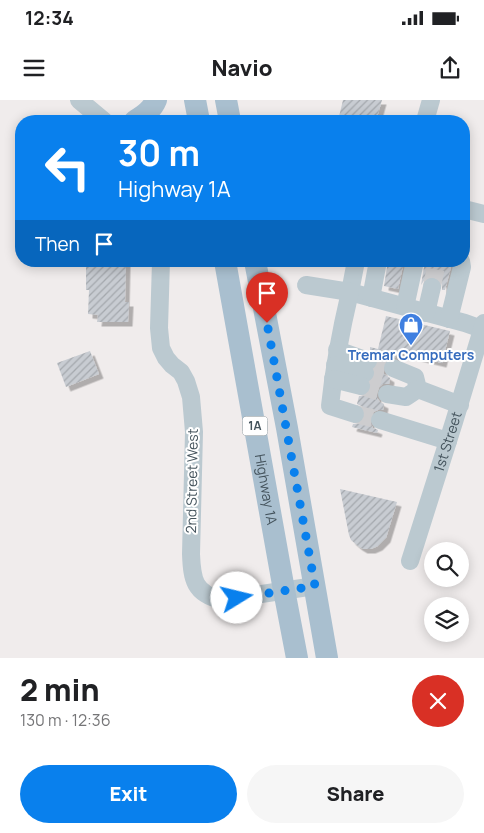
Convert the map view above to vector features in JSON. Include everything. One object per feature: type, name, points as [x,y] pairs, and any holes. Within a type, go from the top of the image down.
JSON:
[{"type":"main road","points":[[144,115],[154,106],[156,100]]},
{"type":"main road","points":[[195,100],[198,115]]},
{"type":"main road","points":[[226,100],[229,115]]},
{"type":"main road","name":"Highway 1A","points":[[226,267],[297,658]]},
{"type":"main road","name":"1A","points":[[256,267],[327,658]]},
{"type":"main road","points":[[267,323],[271,267]]},
{"type":"street","points":[[79,100],[97,115]]},
{"type":"street","points":[[427,115],[431,100]]},
{"type":"street","points":[[470,210],[484,214]]},
{"type":"street","name":"2nd Street West","points":[[161,267],[158,328],[161,348],[166,358],[181,372],[186,380],[193,413],[191,554],[192,573],[196,585],[212,598],[222,600],[315,586]]},
{"type":"street","points":[[355,267],[335,365],[330,406],[355,414]]},
{"type":"street","points":[[371,298],[377,267]]},
{"type":"street","points":[[405,307],[414,267]]},
{"type":"street","points":[[449,319],[462,267]]},
{"type":"street","points":[[306,285],[350,292],[449,319],[483,326]]},
{"type":"street","points":[[426,313],[432,287]]},
{"type":"street","name":"1st Street","points":[[410,561],[483,326]]},
{"type":"street","points":[[335,365],[364,373],[335,365]]},
{"type":"street","points":[[415,377],[418,389],[406,397],[390,381],[415,377]]},
{"type":"street","points":[[418,389],[460,405]]},
{"type":"street","points":[[380,420],[448,441]]},
{"type":"building","points":[[343,100],[382,100],[378,115],[339,115]]},
{"type":"building","points":[[86,267],[126,267],[125,302],[129,302],[128,322],[97,322],[98,315],[88,314],[89,290],[86,290]]},
{"type":"building","points":[[387,267],[403,267],[398,289],[384,286]]},
{"type":"building","points":[[424,267],[451,267],[445,290],[442,290],[440,280],[435,277],[428,277],[421,285]]},
{"type":"building","points":[[386,316],[450,331],[442,363],[396,352],[395,358],[387,359],[383,364],[384,374],[390,378],[389,384],[383,384],[377,392],[377,398],[384,404],[383,410],[373,412],[370,417],[370,423],[373,428],[378,430],[377,433],[352,427],[353,424],[362,422],[365,417],[363,407],[357,404],[359,396],[368,394],[371,389],[370,382],[375,376],[378,360],[376,354],[370,350],[370,347],[378,349]]},
{"type":"building","points":[[90,351],[99,374],[66,387],[57,363]]},
{"type":"building","points":[[340,489],[397,502],[386,538],[378,546],[371,549],[363,549],[351,540]]},
{"type":"tunnel","points":[[432,287],[436,267]]},
{"type":"tunnel","points":[[368,361],[393,368]]},
{"type":"tunnel","points":[[365,373],[390,380]]},
{"type":"tunnel","points":[[361,386],[387,394]]},
{"type":"tunnel","points":[[355,414],[380,420]]},
{"type":"place","name":"Tremar Computers","points":[[411,346]]},
{"type":"route","points":[[237,598],[315,586],[267,323]]}]
